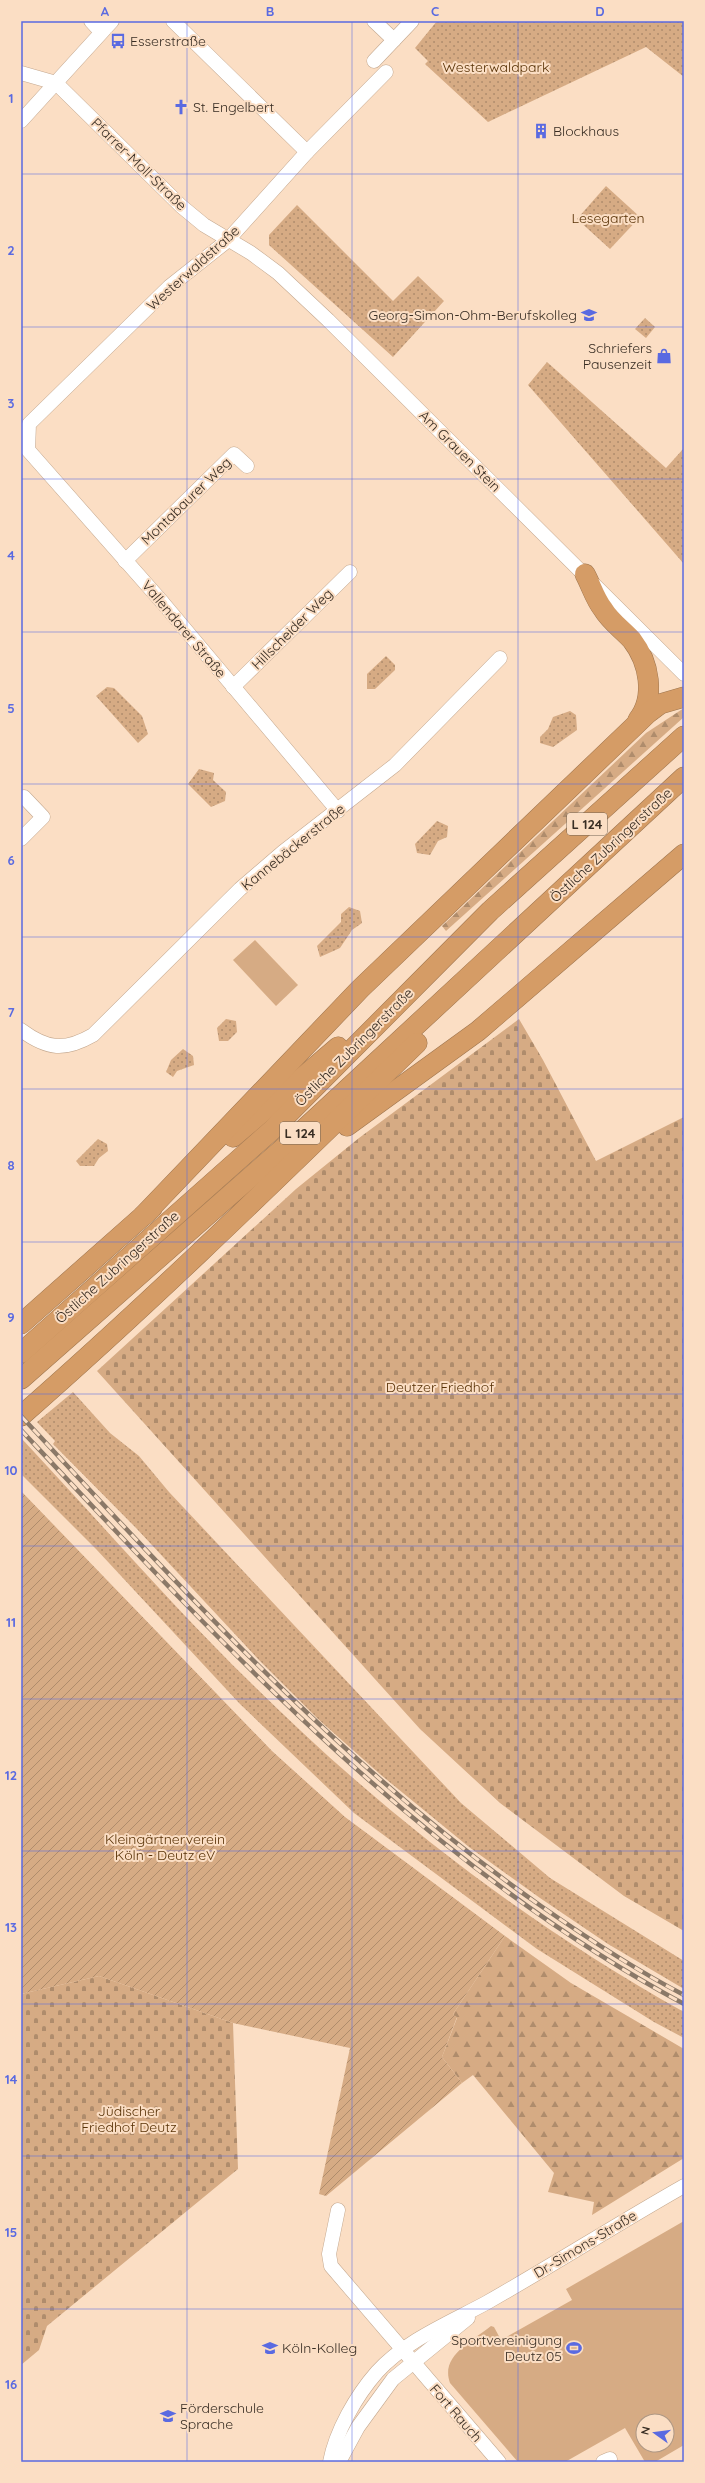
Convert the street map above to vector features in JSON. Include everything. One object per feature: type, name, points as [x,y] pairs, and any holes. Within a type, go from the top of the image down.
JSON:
[{"type":"highway","points":[[585,574],[603,610],[632,641],[641,655],[649,684],[643,713],[628,733]]},
{"type":"highway","points":[[21,1324],[143,1216],[360,989],[628,733],[660,704],[684,696]]},
{"type":"highway","name":"Östliche Zubringerstraße","points":[[21,1353],[272,1130],[490,911],[684,736]]},
{"type":"highway","name":"Östliche Zubringerstraße","points":[[21,1379],[288,1144],[684,777]]},
{"type":"highway","points":[[254,1201],[356,1118],[478,1031],[684,854]]},
{"type":"highway","points":[[21,1416],[79,1365],[254,1201],[516,947],[574,880]]},
{"type":"highway","name":"L 124","points":[[143,1216],[490,911]]},
{"type":"street","points":[[91,21],[101,32]]},
{"type":"street","points":[[21,121],[112,21]]},
{"type":"street","points":[[172,21],[307,152]]},
{"type":"street","points":[[374,21],[394,40]]},
{"type":"street","points":[[374,61],[412,21]]},
{"type":"street","name":"Westerwaldstraße","points":[[28,450],[29,424],[169,286],[227,240],[307,152],[386,72]]},
{"type":"street","points":[[21,73],[56,83]]},
{"type":"street","name":"Pfarrer-Moll-Straße","points":[[56,83],[181,206],[227,240]]},
{"type":"street","name":"Am Grauen Stein","points":[[227,240],[251,253],[278,273],[338,330],[684,674]]},
{"type":"street","name":"Vallendarer Straße","points":[[28,450],[126,560],[338,811]]},
{"type":"street","name":"Montabaurer Weg","points":[[126,560],[234,454],[247,466]]},
{"type":"street","name":"Hillscheider Weg","points":[[233,687],[350,572]]},
{"type":"street","name":"Kannebäckerstraße","points":[[21,1030],[48,1044],[63,1047],[75,1045],[93,1035],[240,889],[282,852],[338,811],[395,765],[500,658]]},
{"type":"street","points":[[21,839],[43,817],[24,797]]},
{"type":"street","name":"Dr.-Simons-Straße","points":[[330,2462],[339,2428],[377,2372],[402,2351],[446,2323],[486,2302],[684,2186]]},
{"type":"street","points":[[338,2210],[330,2254],[331,2266],[413,2363]]},
{"type":"street","name":"Dr.-Simons-Straße","points":[[339,2462],[377,2398],[393,2379],[486,2302]]},
{"type":"street","name":"Fort Rauch","points":[[413,2363],[499,2462]]},
{"type":"green space","name":"Westerwaldpark","points":[[437,21],[684,21],[684,77],[646,47],[488,122],[425,64],[428,61],[415,48]]},
{"type":"green space","name":"Lesegarten","points":[[606,186],[640,217],[610,249],[577,219]]},
{"type":"green space","points":[[297,205],[393,301],[418,276],[444,301],[393,357],[269,245],[269,235]]},
{"type":"green space","points":[[645,318],[655,327],[646,338],[635,329]]},
{"type":"green space","points":[[547,362],[666,468],[684,448],[684,564],[528,385]]},
{"type":"green space","points":[[386,656],[395,665],[395,670],[375,689],[367,689],[367,674]]},
{"type":"green space","points":[[107,687],[114,688],[142,716],[148,734],[138,743],[96,696]]},
{"type":"green space","points":[[684,708],[684,717],[446,931],[442,926],[646,733]]},
{"type":"green space","points":[[570,711],[576,715],[577,730],[553,747],[540,743],[540,737],[548,729],[553,717]]},
{"type":"green space","points":[[199,769],[214,773],[213,780],[226,792],[225,801],[211,807],[188,784]]},
{"type":"green space","points":[[437,821],[448,826],[447,837],[438,841],[430,855],[417,853],[415,844]]},
{"type":"green space","points":[[349,907],[360,911],[362,923],[352,930],[340,948],[320,957],[317,946],[341,922],[341,914]]},
{"type":"green space","points":[[255,940],[298,985],[276,1006],[233,960]]},
{"type":"green space","points":[[226,1019],[236,1021],[237,1032],[228,1041],[219,1041],[217,1028]]},
{"type":"green space","name":"Deutzer Friedhof","points":[[519,1019],[543,1060],[596,1161],[684,1117],[684,1931],[624,1896],[500,1803],[420,1729],[97,1371],[296,1189],[359,1138]]},
{"type":"green space","points":[[183,1049],[193,1056],[194,1065],[177,1071],[173,1077],[166,1072],[171,1060]]},
{"type":"green space","points":[[98,1139],[107,1144],[108,1151],[99,1158],[94,1166],[80,1166],[76,1161]]},
{"type":"green space","points":[[73,1392],[110,1433],[139,1456],[169,1492],[461,1803],[550,1878],[684,1961],[684,1989],[608,1944],[469,1847],[381,1775],[318,1719],[259,1660],[137,1529],[53,1444],[55,1441],[37,1422]]},
{"type":"green space","points":[[22,1439],[193,1624],[301,1731],[404,1821],[457,1863],[568,1942],[625,1978],[684,2012],[684,2038],[654,2022],[537,1949],[354,1813],[240,1704],[96,1549],[21,1474]]},
{"type":"green space","name":"Kleingärtnerverein Köln - Deutz eV","points":[[21,1491],[272,1751],[345,1817],[505,1936],[453,2014],[457,2017],[442,2057],[462,2083],[326,2196],[319,2194],[350,2048],[233,2023],[99,1976],[21,1994]]},
{"type":"green space","points":[[505,1936],[571,1983],[684,2049],[684,2158],[592,2215],[594,2202],[548,2192],[554,2173],[473,2075],[462,2083],[442,2057],[457,2018],[453,2014]]},
{"type":"green space","name":"Jüdischer Friedhof Deutz","points":[[99,1976],[233,2023],[238,2169],[47,2326],[39,2350],[21,2365],[21,1994]]},
{"type":"green space","name":"Sportvereinigung Deutz 05","points":[[684,2221],[684,2445],[675,2450],[675,2413],[635,2413],[635,2445],[625,2428],[565,2462],[518,2462],[450,2383],[448,2373],[454,2357],[467,2344],[491,2326],[494,2327],[501,2340],[572,2300],[566,2289]]},
{"type":"green space","name":"Sportvereinigung Deutz 05","points":[[640,2453],[670,2453],[655,2462],[645,2462]]},
{"type":"railway","points":[[21,1416],[205,1612],[332,1736],[399,1796],[468,1853],[541,1906],[611,1953],[684,1995]]},
{"type":"railway","points":[[21,1430],[172,1590],[250,1669],[330,1745],[412,1817],[498,1885],[589,1948],[684,2004]]},
{"type":"place","name":"Esserstraße","points":[[118,41]]},
{"type":"place","name":"St. Engelbert","points":[[181,107]]},
{"type":"place","name":"Blockhaus","points":[[541,131]]},
{"type":"place","name":"Georg-Simon-Ohm-Berufskolleg","points":[[589,315]]},
{"type":"place","name":"Schriefers Pausenzeit","points":[[664,356]]},
{"type":"place","name":"Köln-Kolleg","points":[[270,2348]]},
{"type":"place","name":"Sportvereinigung Deutz 05","points":[[574,2348]]},
{"type":"place","name":"Förderschule Sprache","points":[[168,2416]]}]
